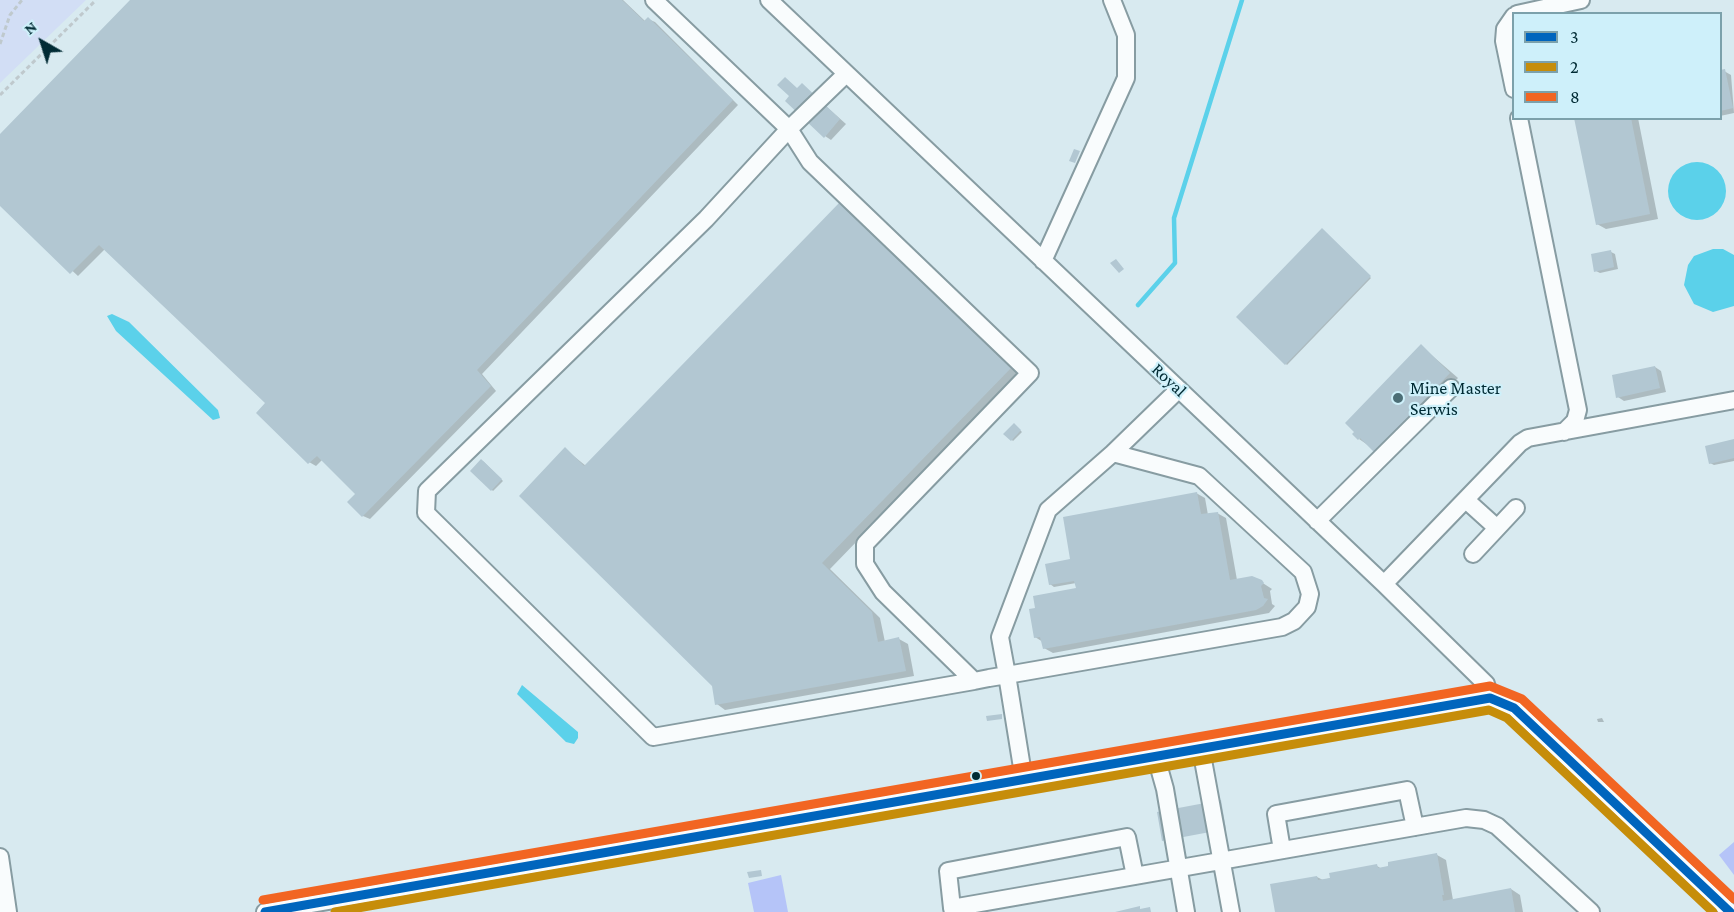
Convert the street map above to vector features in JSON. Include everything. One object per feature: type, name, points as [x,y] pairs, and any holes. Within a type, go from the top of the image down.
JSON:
[{"type":"street","points":[[654,0],[789,129],[810,162],[1030,373],[865,544],[865,564],[883,592],[974,681]]},
{"type":"street","name":"Royal","points":[[769,0],[1384,584],[1486,684],[1490,698]]},
{"type":"street","points":[[1044,261],[1126,78],[1126,35],[1112,0]]},
{"type":"street","points":[[1526,12],[1581,0]]},
{"type":"street","points":[[1512,19],[1505,29],[1504,41],[1512,79]]},
{"type":"street","points":[[846,74],[789,129],[705,219],[427,491],[426,513],[652,736],[1282,627],[1294,621],[1307,607],[1310,594],[1303,572],[1199,476],[1113,453]]},
{"type":"street","points":[[1519,120],[1578,410],[1575,421],[1564,432]]},
{"type":"street","points":[[1317,521],[1451,388]]},
{"type":"street","points":[[1024,780],[1000,637],[1048,510],[1113,453],[1179,389]]},
{"type":"street","points":[[1384,584],[1520,443],[1528,438],[1734,400]]},
{"type":"street","points":[[1466,500],[1497,528]]},
{"type":"street","points":[[1473,554],[1516,507]]},
{"type":"street","points":[[266,912],[350,905],[1024,780],[1490,698],[1514,708],[1730,912]]},
{"type":"street","points":[[1202,749],[1231,912]]},
{"type":"street","points":[[1156,757],[1186,912]]},
{"type":"street","points":[[1282,850],[1276,814],[1407,790],[1415,827]]},
{"type":"street","points":[[1135,876],[1127,837],[948,871],[953,910],[1466,818],[1484,820],[1497,826],[1592,912]]},
{"type":"street","points":[[0,857],[8,912]]},
{"type":"path","points":[[0,44],[10,15],[22,0]]},
{"type":"path","points":[[0,95],[96,0]]},
{"type":"shaded area","points":[[0,0],[86,0],[0,83]]},
{"type":"shaded area","points":[[1691,162],[1703,162],[1718,170],[1726,185],[1726,197],[1718,212],[1703,220],[1691,220],[1676,212],[1668,197],[1668,185],[1676,170]]},
{"type":"shaded area","points":[[1713,249],[1723,249],[1734,255],[1734,306],[1713,312],[1694,304],[1684,285],[1688,265],[1694,256]]},
{"type":"shaded area","points":[[112,314],[129,322],[218,410],[220,418],[213,420],[116,331],[107,316]]},
{"type":"shaded area","points":[[522,685],[578,732],[578,738],[574,744],[566,742],[517,694]]},
{"type":"shaded area","points":[[1734,842],[1734,875],[1719,855]]},
{"type":"shaded area","points":[[781,875],[788,912],[754,912],[748,883]]},
{"type":"building","points":[[130,0],[622,0],[644,21],[648,17],[733,100],[477,370],[491,386],[362,517],[347,502],[355,494],[317,456],[308,464],[256,413],[265,403],[99,245],[70,274],[0,206],[0,134]]},
{"type":"building","points":[[1725,69],[1733,108],[1722,111],[1722,70]]},
{"type":"building","points":[[785,77],[797,88],[802,83],[840,119],[824,138],[785,101],[789,96],[777,85]]},
{"type":"building","points":[[1574,120],[1631,120],[1650,214],[1596,225]]},
{"type":"building","points":[[1074,149],[1080,151],[1075,163],[1069,161]]},
{"type":"building","points":[[840,202],[1011,368],[822,563],[872,612],[878,642],[899,637],[906,671],[715,705],[712,686],[519,496],[565,447],[584,466]]},
{"type":"building","points":[[1322,228],[1371,276],[1285,365],[1236,317]]},
{"type":"building","points":[[1611,250],[1614,267],[1594,272],[1591,254]]},
{"type":"building","points":[[1116,259],[1124,269],[1119,273],[1110,263]]},
{"type":"building","name":"Mine Master Serwis","points":[[1421,344],[1450,373],[1374,452],[1360,438],[1358,440],[1352,434],[1354,432],[1345,423]]},
{"type":"building","points":[[1655,366],[1660,388],[1616,398],[1612,375]]},
{"type":"building","points":[[1014,423],[1021,430],[1011,441],[1003,434]]},
{"type":"building","points":[[1734,439],[1734,458],[1709,464],[1705,446]]},
{"type":"building","points":[[481,459],[502,479],[491,491],[470,471]]},
{"type":"building","points":[[1197,492],[1201,514],[1218,512],[1230,580],[1252,576],[1262,580],[1264,598],[1268,599],[1263,606],[1256,610],[1043,649],[1040,637],[1034,638],[1029,609],[1035,608],[1033,596],[1076,588],[1074,581],[1049,585],[1045,564],[1070,559],[1063,517]]},
{"type":"building","points":[[1002,714],[1002,719],[987,721],[986,716]]},
{"type":"building","points":[[1221,800],[1226,829],[1162,841],[1157,812]]},
{"type":"building","points":[[1437,853],[1443,901],[1511,888],[1515,912],[1275,912],[1270,884],[1317,876],[1318,880],[1330,878],[1329,873],[1377,864],[1378,868],[1388,866],[1388,862]]},
{"type":"building","points":[[761,870],[762,876],[749,878],[747,872]]},
{"type":"building","points":[[1140,906],[1140,909],[1150,907],[1151,912],[1115,912]]},
{"type":"waterway","points":[[1138,305],[1175,263],[1174,218],[1242,0]]},
{"type":"transit line","name":"8","points":[[263,900],[1490,686],[1522,699],[1734,899]]},
{"type":"transit line","name":"3","points":[[265,912],[1490,698],[1514,708],[1730,912]]},
{"type":"transit line","name":"2","points":[[335,912],[1489,710],[1507,718],[1713,912]]},
{"type":"place","name":"Mine Master Serwis","points":[[1398,398]]}]
